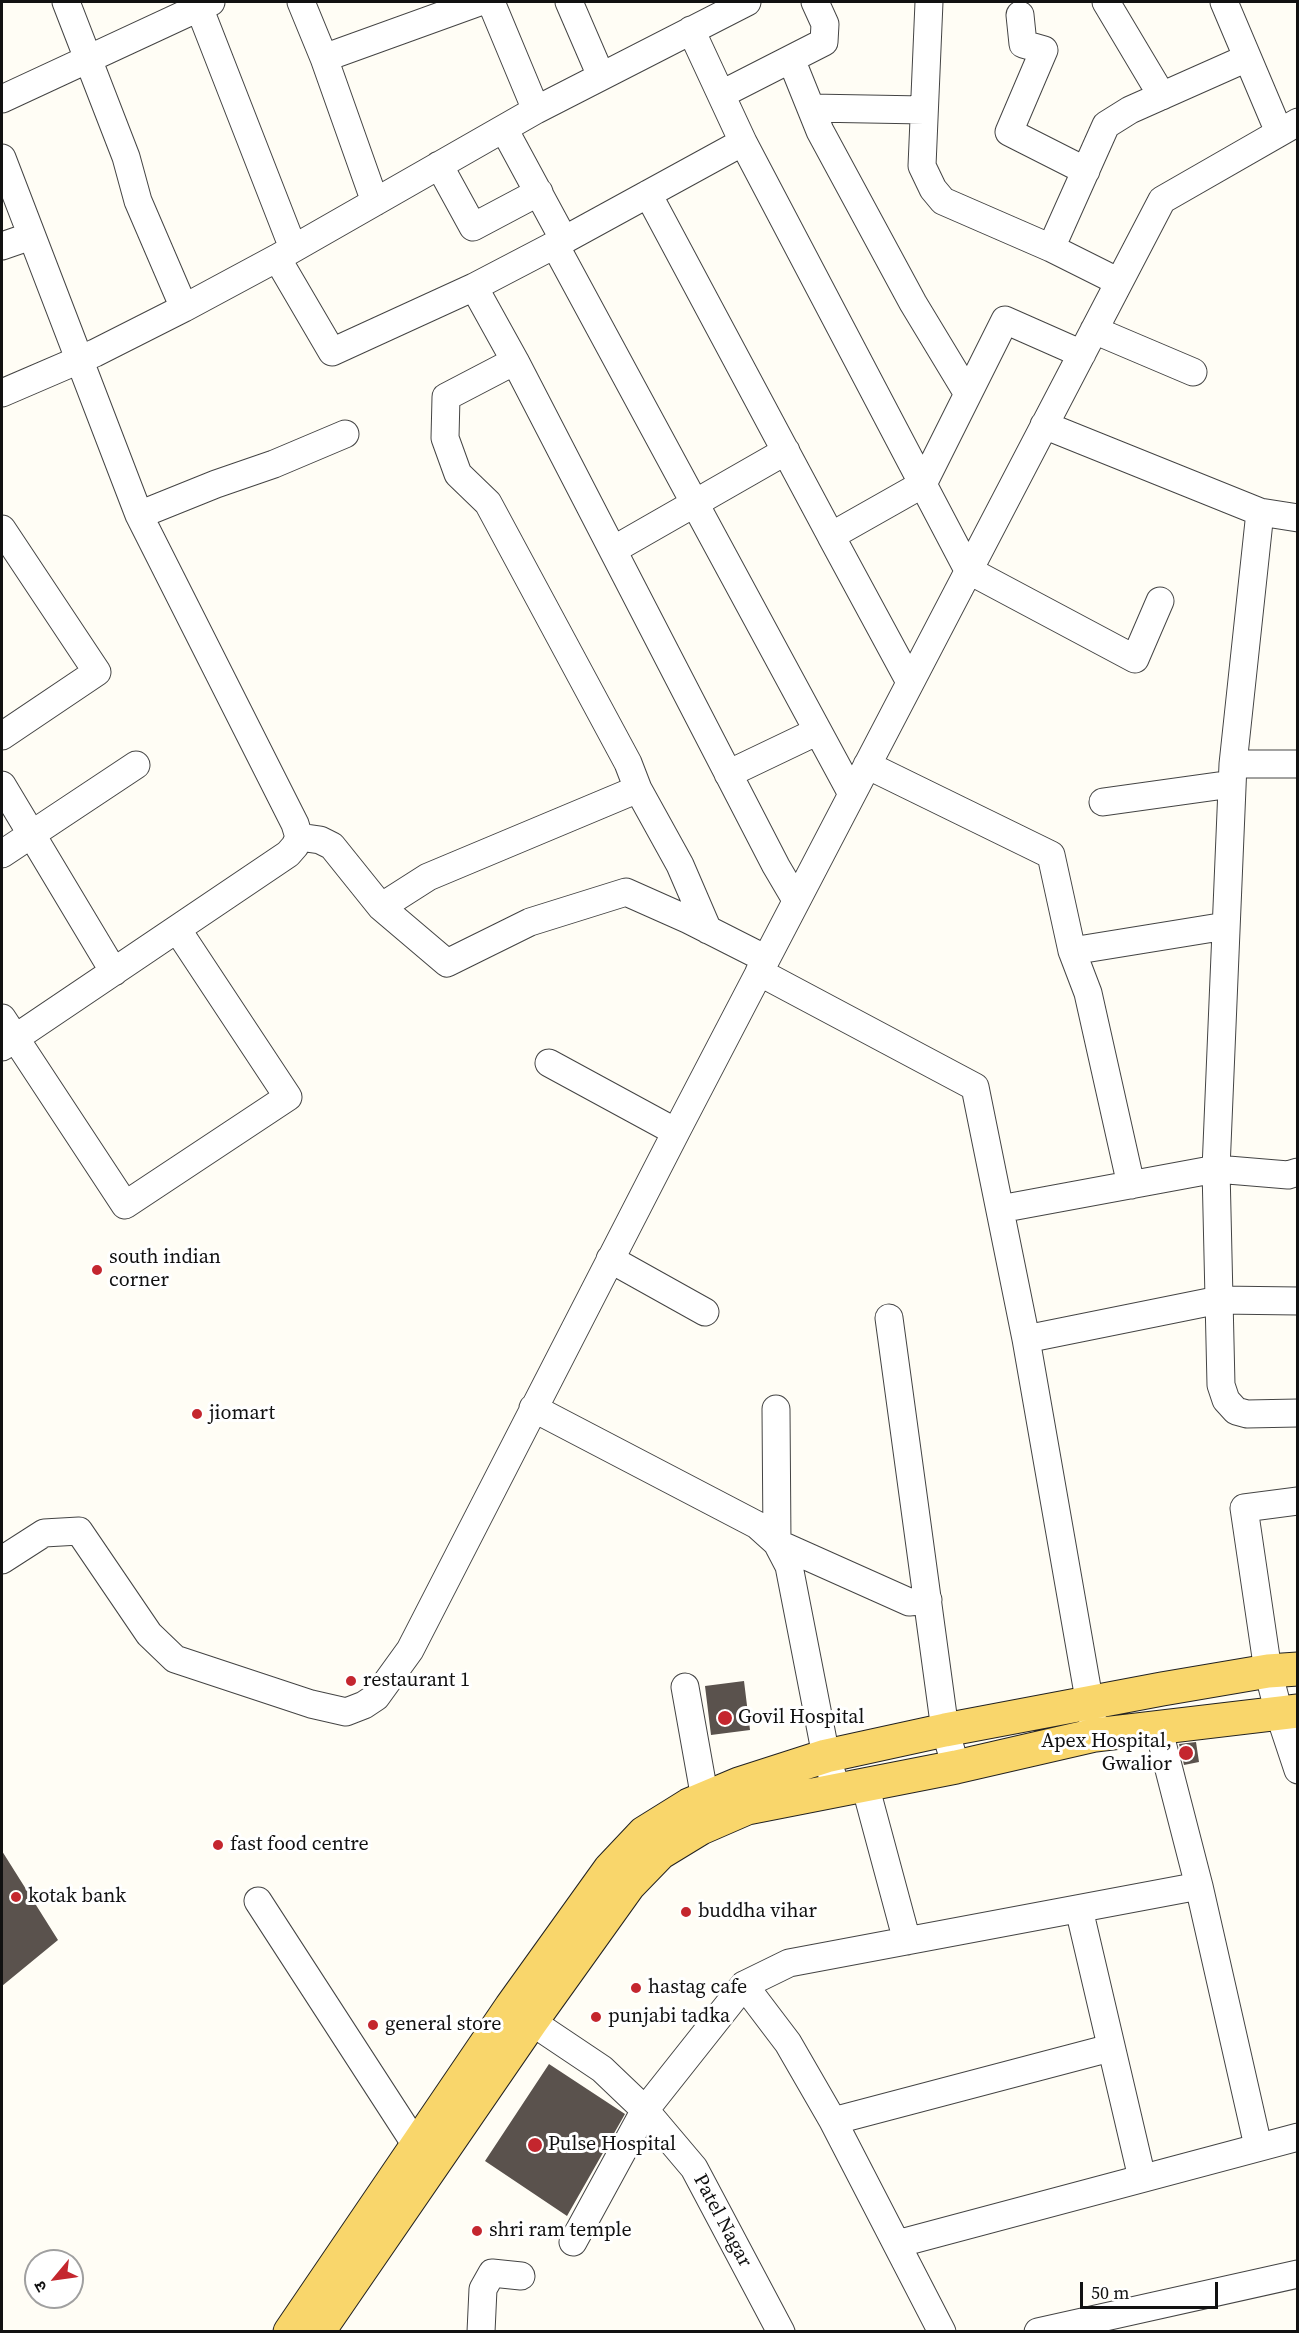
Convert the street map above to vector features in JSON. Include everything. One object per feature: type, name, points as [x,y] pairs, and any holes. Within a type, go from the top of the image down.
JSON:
[{"type":"main road","points":[[318,2331],[521,2014],[610,1869],[644,1833],[689,1805],[739,1784],[826,1756],[945,1730],[1283,1670]]},
{"type":"main road","points":[[290,2331],[416,2145],[521,2014],[629,1885],[660,1853],[701,1828],[747,1808],[956,1767],[1095,1735],[1288,1712]]},
{"type":"street","points":[[66,2],[126,157],[138,201],[184,308]]},
{"type":"street","points":[[302,2],[324,57],[375,202]]},
{"type":"street","points":[[324,57],[479,2]]},
{"type":"street","points":[[491,2],[536,110]]},
{"type":"street","points":[[570,2],[601,76]]},
{"type":"street","points":[[722,94],[824,42],[825,24],[815,2]]},
{"type":"street","points":[[929,2],[922,166],[933,189],[944,201],[1051,248],[1119,282]]},
{"type":"street","points":[[1106,2],[1162,96]]},
{"type":"street","points":[[2,1560],[44,1533],[79,1531],[149,1634],[175,1659],[310,1704],[346,1712],[376,1697],[410,1650],[532,1408],[1162,200],[1288,127],[1248,58],[1224,2]]},
{"type":"street","points":[[2,99],[88,60],[202,3],[285,253],[332,352],[474,287],[560,243],[743,142]]},
{"type":"street","points":[[2,393],[184,308],[536,110],[691,30],[732,5]]},
{"type":"street","points":[[1020,15],[1023,44],[1044,50],[1009,132],[1086,171]]},
{"type":"street","points":[[691,30],[743,142],[968,570],[1135,659],[1160,601]]},
{"type":"street","points":[[1051,248],[1106,125],[1130,110],[1248,58]]},
{"type":"street","points":[[791,59],[820,131],[908,292],[968,394]]},
{"type":"street","points":[[811,108],[924,110]]},
{"type":"street","points":[[504,129],[538,192],[560,243],[695,503],[852,794]]},
{"type":"street","points":[[2,158],[140,515],[295,824],[298,837],[296,846],[288,854],[177,929],[114,972],[6,1035],[125,1205],[288,1097],[177,929]]},
{"type":"street","points":[[439,165],[473,227],[538,192]]},
{"type":"street","points":[[648,194],[910,682]]},
{"type":"street","points":[[2,246],[31,236]]},
{"type":"street","points":[[474,287],[515,361],[776,866],[796,900]]},
{"type":"street","points":[[831,536],[923,484],[1005,320],[1082,354]]},
{"type":"street","points":[[1094,330],[1193,372]]},
{"type":"street","points":[[515,361],[446,397],[445,438],[458,474],[488,503],[628,763],[638,789],[680,865],[708,930]]},
{"type":"street","points":[[1044,425],[1260,512],[1298,518]]},
{"type":"street","points":[[140,515],[216,484],[274,464],[345,434]]},
{"type":"street","points":[[613,550],[786,451]]},
{"type":"street","points":[[1260,512],[1233,774],[1226,926],[1216,1169],[1221,1385],[1226,1400],[1236,1411],[1246,1414],[1298,1413]]},
{"type":"street","points":[[2,529],[98,672],[2,736]]},
{"type":"street","points":[[728,774],[818,731]]},
{"type":"street","points":[[1102,802],[1233,774],[1298,764]]},
{"type":"street","points":[[2,854],[136,765]]},
{"type":"street","points":[[867,765],[1051,855],[1072,951],[1088,993],[1131,1185]]},
{"type":"street","points":[[2,785],[114,972]]},
{"type":"street","points":[[381,907],[428,877],[638,789]]},
{"type":"street","points":[[298,837],[320,840],[332,846],[381,907],[447,963],[530,922],[626,892],[708,930],[762,965],[975,1087],[1026,1339],[1095,1735]]},
{"type":"street","points":[[1072,951],[1226,926]]},
{"type":"street","points":[[549,1063],[676,1132]]},
{"type":"street","points":[[1000,1209],[1216,1169],[1288,1175],[1298,1172]]},
{"type":"street","points":[[610,1259],[705,1312]]},
{"type":"street","points":[[1026,1339],[1219,1300],[1298,1301]]},
{"type":"street","points":[[889,1318],[945,1730],[956,1767]]},
{"type":"street","points":[[532,1408],[756,1525],[777,1543],[909,1602],[928,1600]]},
{"type":"street","points":[[776,1409],[777,1543],[789,1566],[826,1756],[851,1788],[907,1941]]},
{"type":"street","points":[[1298,1502],[1244,1508],[1283,1670],[1298,1770]]},
{"type":"street","points":[[685,1687],[705,1799]]},
{"type":"street","points":[[1158,1726],[1199,1886],[1258,2146]]},
{"type":"street","points":[[573,2242],[645,2110],[744,1985],[789,1963],[1199,1886]]},
{"type":"street","points":[[258,1901],[416,2145]]},
{"type":"street","points":[[1079,1909],[1142,2178]]},
{"type":"street","points":[[744,1985],[788,2043],[833,2121],[942,2331]]},
{"type":"street","name":"Patel Nagar","points":[[521,2014],[602,2069],[645,2110],[694,2168],[782,2331]]},
{"type":"street","points":[[833,2121],[1110,2048]]},
{"type":"street","points":[[897,2244],[1298,2137]]},
{"type":"street","points":[[481,2331],[483,2289],[492,2273],[521,2276]]},
{"type":"street","points":[[1038,2331],[1298,2274]]},
{"type":"building","points":[[744,1681],[750,1730],[711,1735],[705,1686]]},
{"type":"building","points":[[1196,1742],[1199,1762],[1184,1765],[1179,1744]]},
{"type":"building","name":"kotak bank","points":[[2,1851],[58,1940],[2,1986]]},
{"type":"building","points":[[549,2064],[625,2114],[567,2216],[485,2161]]},
{"type":"place","name":"south indian corner","points":[[97,1270]]},
{"type":"place","name":"jiomart","points":[[197,1414]]},
{"type":"place","name":"restaurant 1","points":[[351,1681]]},
{"type":"place","name":"Govil Hospital","points":[[725,1718]]},
{"type":"place","name":"Apex Hospital, Gwalior","points":[[1186,1753]]},
{"type":"place","name":"fast food centre","points":[[218,1845]]},
{"type":"place","name":"kotak bank","points":[[16,1897]]},
{"type":"place","name":"buddha vihar","points":[[686,1912]]},
{"type":"place","name":"hastag cafe","points":[[636,1988]]},
{"type":"place","name":"punjabi tadka","points":[[596,2017]]},
{"type":"place","name":"general store","points":[[373,2025]]},
{"type":"place","name":"Pulse Hospital","points":[[535,2145]]},
{"type":"place","name":"shri ram temple","points":[[477,2231]]}]
